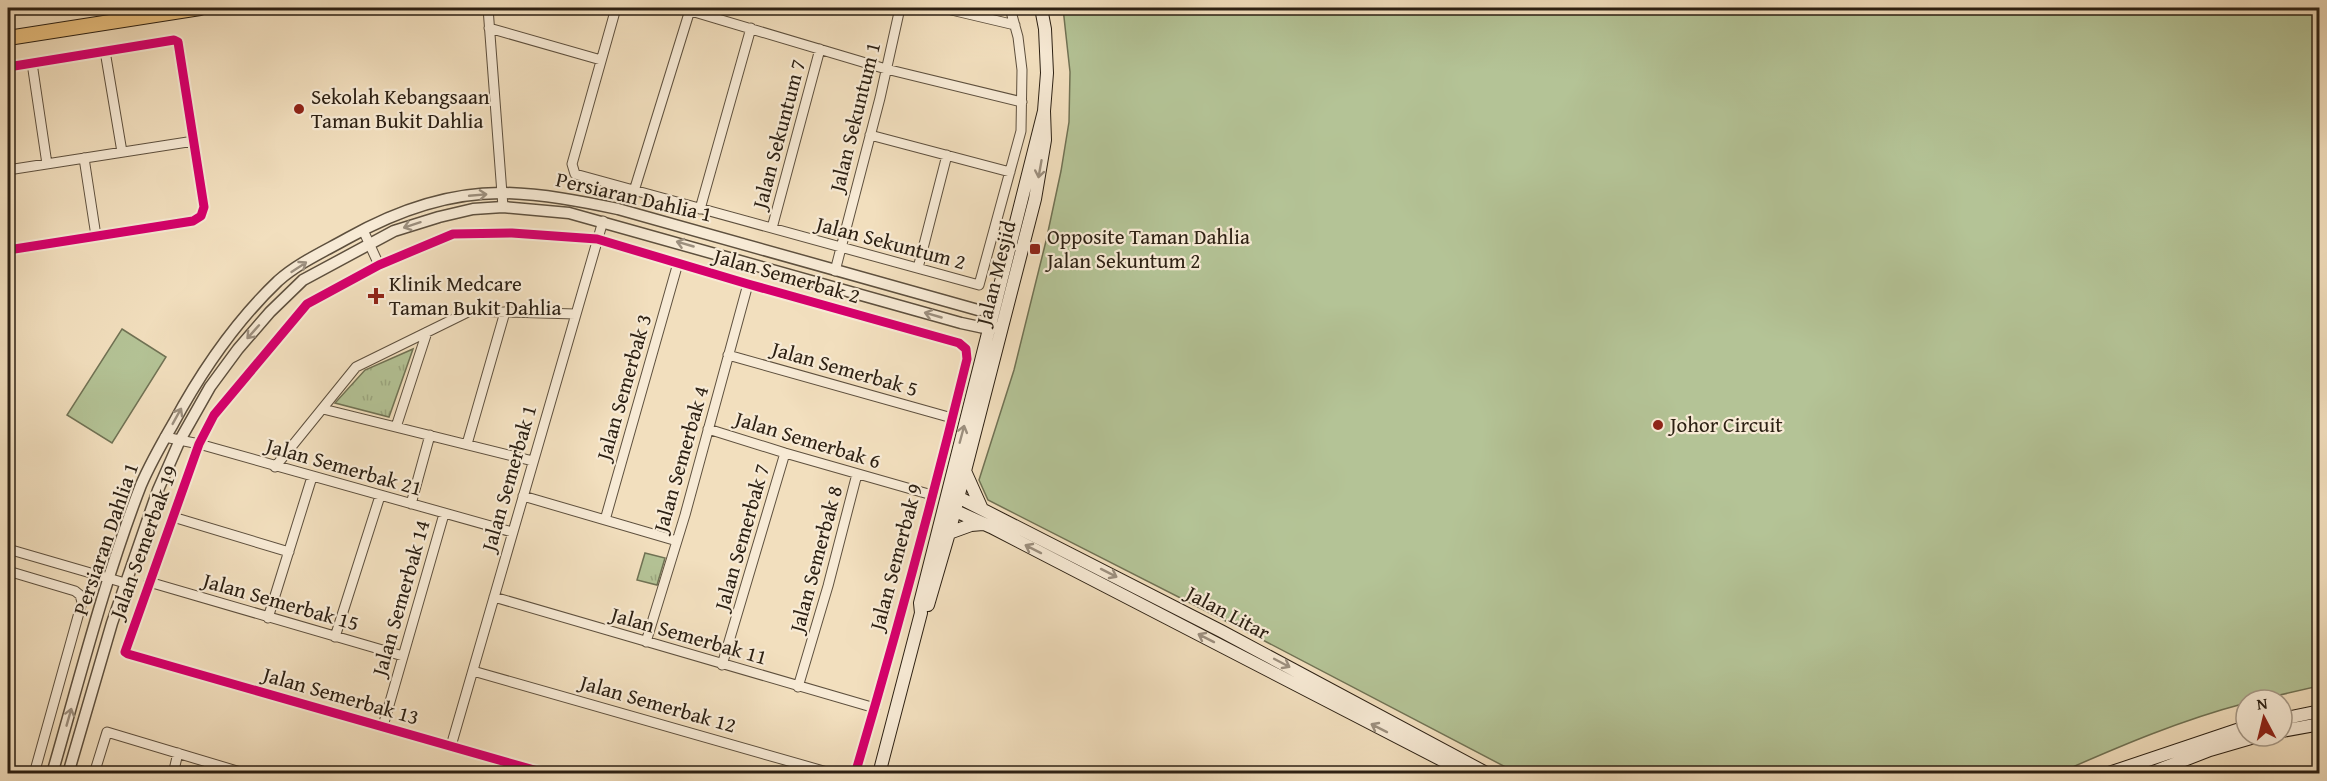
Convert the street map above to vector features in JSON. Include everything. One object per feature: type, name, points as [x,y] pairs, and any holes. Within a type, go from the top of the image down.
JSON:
[{"type":"main road","points":[[8,38],[200,8]]},
{"type":"main road","name":"Jalan Mesjid","points":[[953,494],[965,471],[1035,199],[1046,140],[1044,111],[1047,73],[1045,29],[1041,8]]},
{"type":"main road","name":"Jalan Mesjid","points":[[879,774],[921,613],[920,603],[953,494],[989,329],[1044,111]]},
{"type":"main road","points":[[965,471],[982,509]]},
{"type":"main road","name":"Jalan Litar","points":[[953,494],[1221,631],[1488,774]]},
{"type":"main road","name":"Jalan Mesjid","points":[[921,613],[927,606],[948,533],[949,508]]},
{"type":"main road","name":"Jalan Litar","points":[[949,508],[1469,774]]},
{"type":"main road","points":[[948,533],[971,525],[984,524]]},
{"type":"main road","points":[[2294,716],[2319,711]]},
{"type":"main road","points":[[2294,729],[2319,724]]},
{"type":"main road","points":[[2148,774],[2234,733]]},
{"type":"main road","points":[[2106,774],[2208,745],[2234,740]]},
{"type":"street","points":[[488,8],[503,207]]},
{"type":"street","points":[[489,27],[601,60],[616,8]]},
{"type":"street","name":"Jalan Sekuntum 1","points":[[835,271],[900,8]]},
{"type":"street","points":[[943,8],[1016,25]]},
{"type":"street","name":"Jalan Sekuntum 2","points":[[601,60],[572,168],[575,174],[979,285],[1020,131],[1022,70],[1016,25],[1010,8]]},
{"type":"street","points":[[634,191],[685,9],[886,69],[1022,102]]},
{"type":"street","points":[[700,208],[751,28]]},
{"type":"street","points":[[8,67],[174,40],[178,42],[204,203],[201,216],[193,221],[8,250]]},
{"type":"street","name":"Jalan Sekuntum 7","points":[[772,228],[820,49]]},
{"type":"street","points":[[105,51],[122,152]]},
{"type":"street","points":[[32,63],[47,164]]},
{"type":"street","points":[[870,135],[1010,172]]},
{"type":"street","points":[[8,170],[194,141]]},
{"type":"street","points":[[919,264],[947,155]]},
{"type":"street","points":[[84,158],[96,236]]},
{"type":"street","name":"Persiaran Dahlia 1","points":[[52,774],[110,579],[142,484],[196,382],[217,351],[279,281],[297,267],[363,230],[400,213],[448,198],[503,193],[568,199],[618,209],[835,271],[984,310],[989,309],[997,301]]},
{"type":"street","name":"Persiaran Dahlia 1","points":[[68,774],[125,583],[158,490],[180,440],[210,387],[238,349],[289,292],[303,280],[369,243],[394,231],[473,209],[503,207],[569,213],[989,329]]},
{"type":"street","name":"Jalan Semerbak 1","points":[[451,746],[603,221]]},
{"type":"street","points":[[363,230],[379,265]]},
{"type":"street","name":"Jalan Semerbak 2","points":[[379,265],[453,234],[512,233],[597,239],[959,343],[966,349]]},
{"type":"street","name":"Jalan Semerbak 3","points":[[605,520],[678,263]]},
{"type":"street","name":"Jalan Semerbak 19","points":[[125,651],[199,444],[214,415],[307,304],[379,265]]},
{"type":"street","name":"Jalan Semerbak 4","points":[[646,642],[677,541],[748,284]]},
{"type":"street","points":[[961,323],[972,316],[966,305]]},
{"type":"street","points":[[275,467],[356,367],[470,312],[575,314]]},
{"type":"street","points":[[467,444],[506,312]]},
{"type":"street","points":[[989,329],[1003,324]]},
{"type":"street","points":[[396,427],[427,332]]},
{"type":"street","name":"Jalan Semerbak 9","points":[[855,774],[932,495],[967,359],[966,349]]},
{"type":"street","name":"Jalan Semerbak 5","points":[[729,355],[952,418]]},
{"type":"street","points":[[323,409],[533,461]]},
{"type":"street","name":"Jalan Semerbak 6","points":[[708,429],[932,495]]},
{"type":"street","points":[[411,504],[430,435]]},
{"type":"street","name":"Jalan Semerbak 21","points":[[165,437],[199,444],[512,532]]},
{"type":"street","name":"Jalan Semerbak 7","points":[[722,665],[785,453]]},
{"type":"street","name":"Jalan Semerbak 8","points":[[798,687],[828,586],[857,474]]},
{"type":"street","points":[[268,618],[312,477]]},
{"type":"street","points":[[335,637],[380,496]]},
{"type":"street","points":[[523,496],[677,541]]},
{"type":"street","name":"Jalan Semerbak 14","points":[[383,726],[444,514]]},
{"type":"street","points":[[173,517],[289,552]]},
{"type":"street","points":[[8,549],[125,583]]},
{"type":"street","points":[[8,585],[9,572],[50,583],[80,595],[80,610],[34,774]]},
{"type":"street","name":"Jalan Semerbak 15","points":[[149,582],[403,656]]},
{"type":"street","name":"Jalan Semerbak 11","points":[[494,597],[874,708]]},
{"type":"street","name":"Jalan Semerbak 13","points":[[125,651],[128,654],[548,774]]},
{"type":"street","name":"Jalan Semerbak 12","points":[[473,670],[834,774]]},
{"type":"street","points":[[94,774],[106,732],[247,774]]},
{"type":"street","points":[[173,774],[178,753]]},
{"type":"green space","name":"Johor Circuit","points":[[1063,8],[2319,8],[2319,686],[2294,692],[2294,688],[2234,688],[2234,706],[2128,743],[2059,773],[1517,773],[988,500],[979,480],[1014,370],[1046,241],[1069,122],[1070,72]]},
{"type":"green space","points":[[122,329],[166,357],[112,443],[67,415]]},
{"type":"green space","points":[[413,349],[389,417],[335,403],[365,370]]},
{"type":"green space","points":[[645,553],[665,558],[657,585],[637,580]]},
{"type":"cycle path","points":[[8,67],[174,40],[178,42],[204,207],[201,216],[193,221],[8,250]]},
{"type":"cycle path","points":[[548,774],[125,652],[199,444],[214,415],[307,304],[379,265],[453,234],[512,233],[597,239],[959,343],[966,349],[967,359],[927,515],[855,774]]},
{"type":"place","name":"Sekolah Kebangsaan Taman Bukit Dahlia","points":[[299,109]]},
{"type":"place","name":"Opposite Taman Dahlia Jalan Sekuntum 2","points":[[1035,249]]},
{"type":"place","name":"Klinik Medcare Taman Bukit Dahlia","points":[[376,296]]},
{"type":"place","name":"Johor Circuit","points":[[1658,425]]}]
